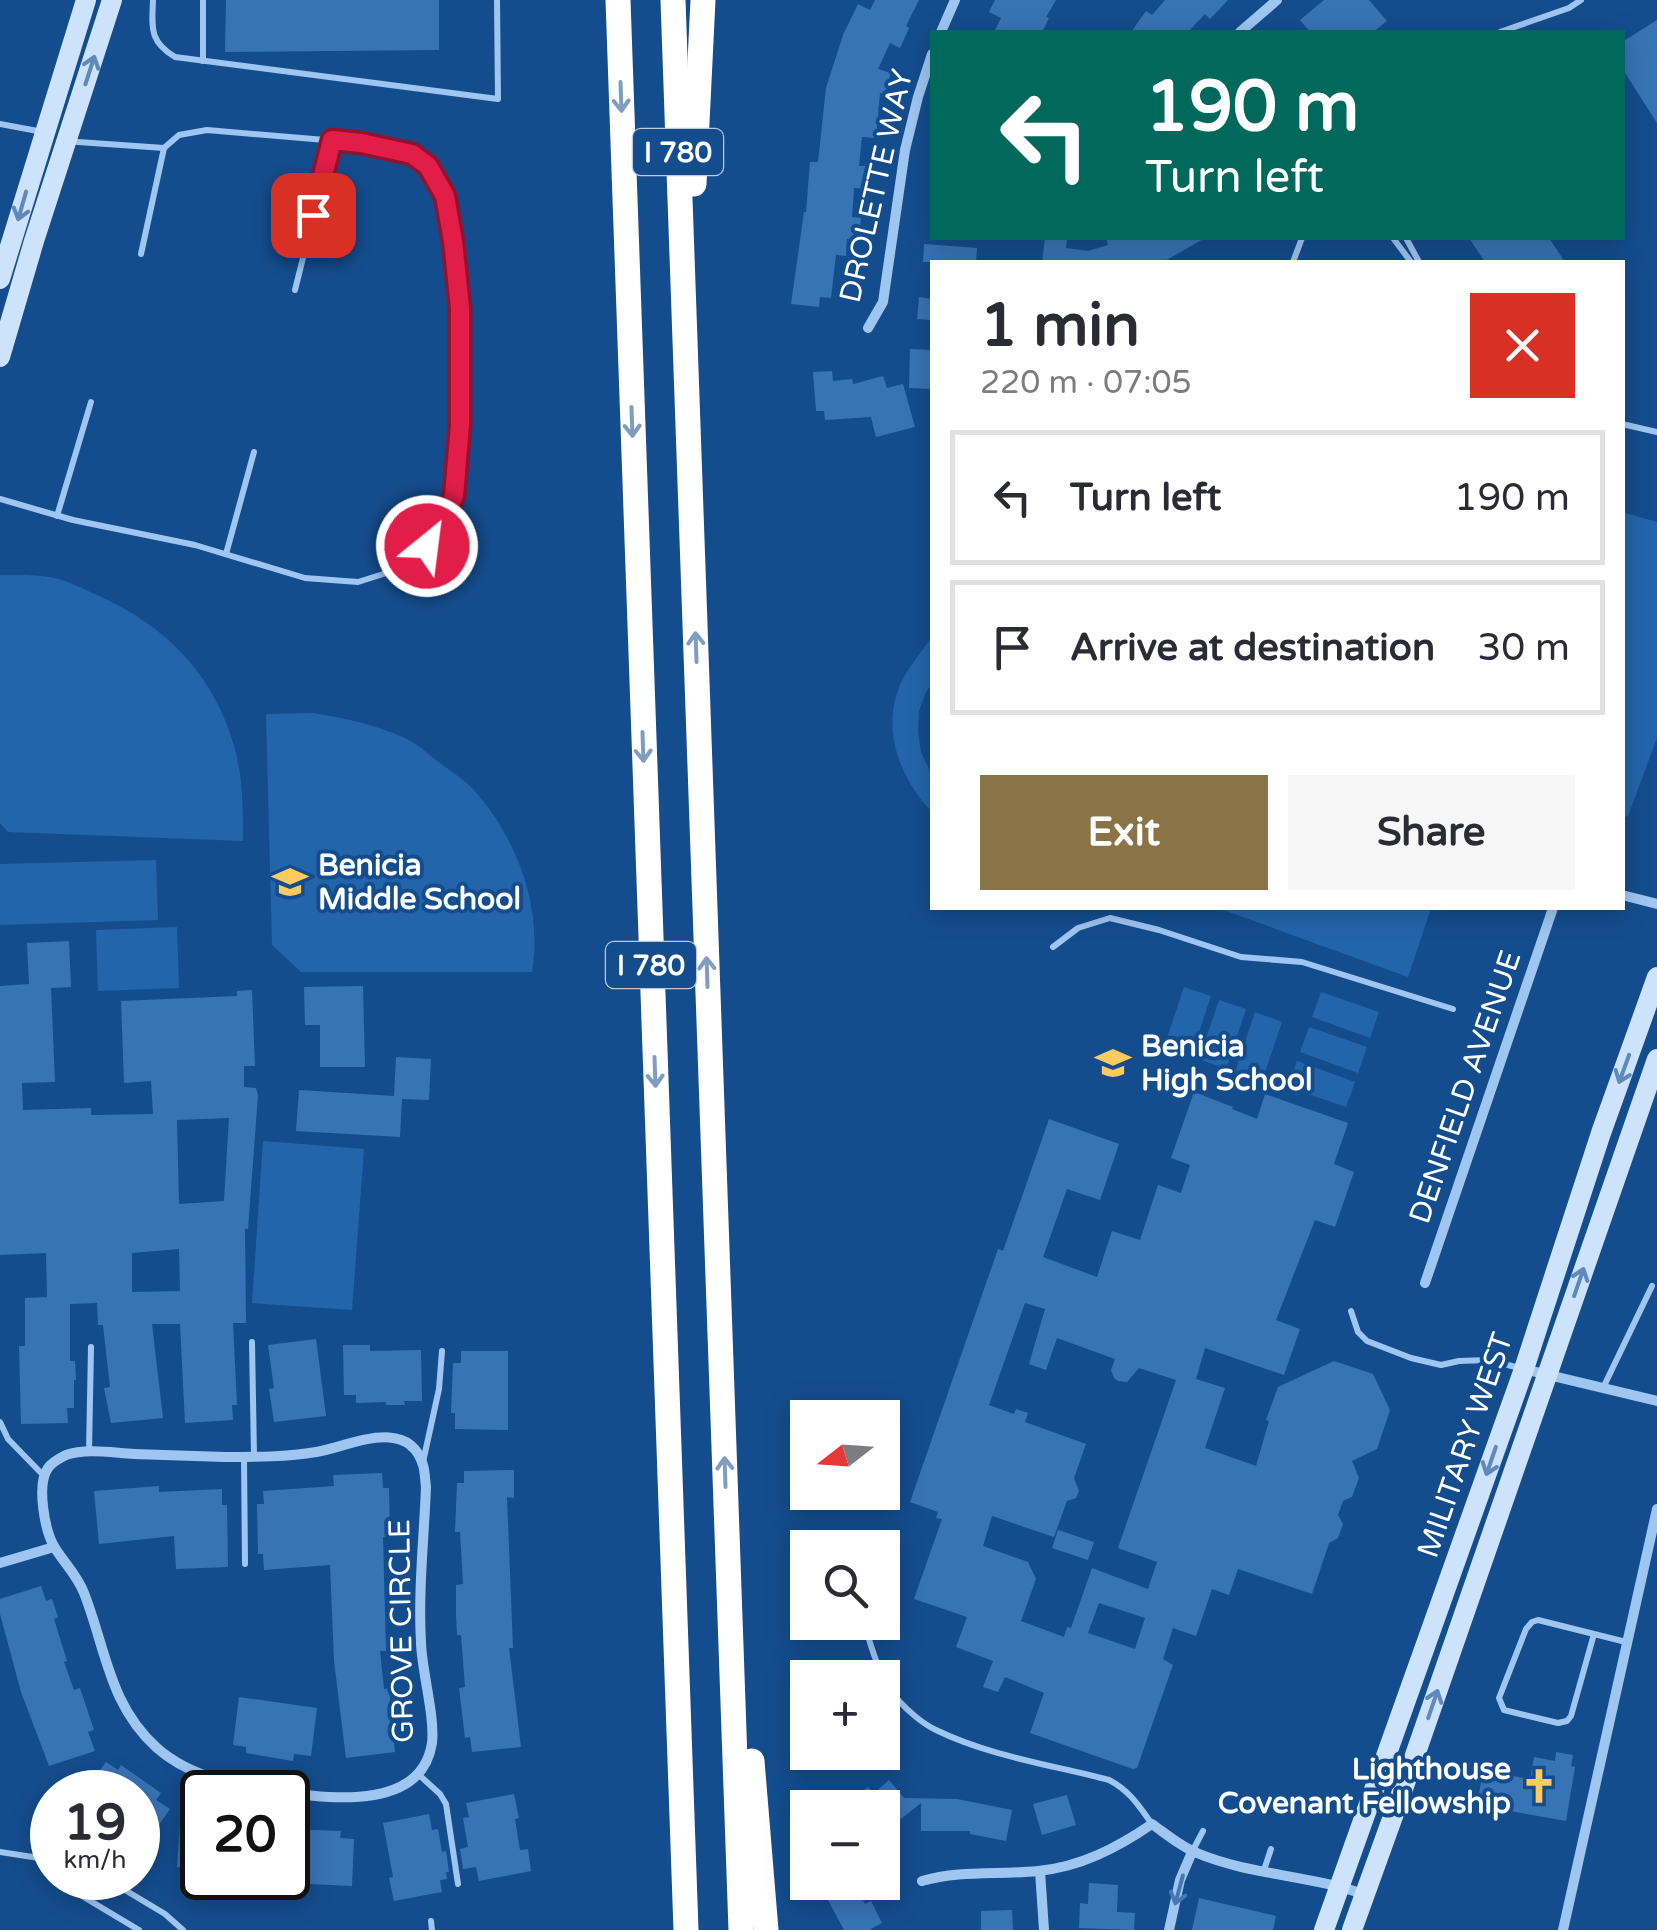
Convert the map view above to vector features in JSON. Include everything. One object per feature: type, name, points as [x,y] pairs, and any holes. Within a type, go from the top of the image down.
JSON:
[{"type":"highway","name":"I 780","points":[[618,0],[686,1930]]},
{"type":"highway","name":"I 780","points":[[673,0],[741,1930]]},
{"type":"highway","points":[[684,304],[704,0]]},
{"type":"highway","points":[[728,1569],[748,1705],[766,1930]]},
{"type":"main road","points":[[0,279],[86,0]]},
{"type":"main road","points":[[0,357],[112,0]]},
{"type":"main road","name":"MILITARY WEST","points":[[1324,1930],[1524,1369],[1600,1133],[1657,978]]},
{"type":"main road","name":"MILITARY WEST","points":[[1352,1930],[1657,1059]]},
{"type":"street","points":[[942,30],[955,0]]},
{"type":"street","points":[[1242,30],[1277,0]]},
{"type":"street","name":"DROLETTE WAY","points":[[868,328],[883,302],[905,150],[930,60]]},
{"type":"street","points":[[1625,897],[1657,904]]},
{"type":"street","name":"DENFIELD AVENUE","points":[[1425,1283],[1552,910]]},
{"type":"street","points":[[1524,1369],[1657,1401]]},
{"type":"street","points":[[44,1476],[60,1458],[88,1452],[249,1457],[311,1453],[376,1436],[402,1441],[412,1447],[423,1463]]},
{"type":"street","name":"GROVE CIRCLE","points":[[310,1796],[340,1799],[380,1794],[418,1774],[427,1760],[432,1724],[420,1638],[426,1487],[423,1463]]},
{"type":"street","name":"GROVE CIRCLE","points":[[44,1476],[42,1497],[48,1530],[84,1592],[116,1693],[145,1737],[192,1770]]},
{"type":"street","points":[[1562,1930],[1657,1509]]},
{"type":"street","points":[[0,1563],[54,1546]]},
{"type":"street","points":[[922,1882],[947,1874],[1040,1871],[1092,1858],[1152,1824],[1192,1852],[1219,1862],[1363,1894]]},
{"type":"street","points":[[1169,1930],[1180,1880],[1192,1852]]},
{"type":"street","points":[[1040,1871],[1044,1930]]},
{"type":"lane","points":[[153,0],[152,34],[160,48],[175,57],[498,100],[497,0]]},
{"type":"lane","points":[[203,61],[204,0]]},
{"type":"lane","points":[[1506,30],[1582,0]]},
{"type":"lane","points":[[0,124],[78,142],[164,148]]},
{"type":"lane","points":[[0,499],[57,516],[196,545],[305,578],[358,582],[400,569],[427,546],[440,528],[454,496],[460,425],[460,308],[445,196],[428,166],[412,154],[361,143],[208,130],[179,135],[164,148],[141,254]]},
{"type":"lane","points":[[295,290],[332,140]]},
{"type":"lane","points":[[57,516],[91,402]]},
{"type":"lane","points":[[1625,425],[1657,432]]},
{"type":"lane","points":[[226,554],[254,452]]},
{"type":"lane","points":[[1053,947],[1078,928],[1110,918],[1160,930],[1241,958],[1302,962],[1453,1009]]},
{"type":"lane","points":[[1603,1388],[1652,1286]]},
{"type":"lane","points":[[1351,1311],[1358,1332],[1367,1341],[1411,1358],[1441,1365],[1489,1360],[1524,1369]]},
{"type":"lane","points":[[245,1564],[252,1342]]},
{"type":"lane","points":[[88,1452],[91,1347]]},
{"type":"lane","points":[[423,1463],[439,1389],[442,1351]]},
{"type":"lane","points":[[0,1422],[8,1440],[44,1476]]},
{"type":"lane","points":[[1594,1634],[1567,1721],[1504,1710],[1499,1698],[1532,1622],[1538,1620],[1594,1634],[1626,1642]]},
{"type":"lane","points":[[869,1640],[882,1674],[900,1701],[932,1729],[984,1748],[1109,1780],[1122,1786],[1152,1824]]},
{"type":"lane","points":[[418,1774],[446,1804],[458,1884]]},
{"type":"lane","points":[[1192,1852],[1203,1831]]},
{"type":"lane","points":[[1264,1870],[1271,1849]]},
{"type":"lane","points":[[0,1852],[30,1856]]},
{"type":"lane","points":[[89,1900],[139,1930]]},
{"type":"lane","points":[[142,1900],[182,1930]]},
{"type":"shaded area","points":[[1625,513],[1657,522],[1657,738],[1625,817]]},
{"type":"shaded area","points":[[0,575],[47,577],[76,585],[145,622],[184,656],[214,698],[235,749],[243,806],[243,841],[8,832],[0,823]]},
{"type":"shaded area","points":[[930,640],[930,686],[919,711],[918,732],[921,752],[930,771],[930,810],[901,766],[896,748],[893,711],[905,675]]},
{"type":"shaded area","points":[[312,713],[361,723],[409,740],[471,787],[501,827],[522,873],[533,922],[532,972],[301,972],[272,945],[266,714]]},
{"type":"shaded area","points":[[156,860],[158,920],[0,925],[0,864]]},
{"type":"shaded area","points":[[1224,910],[1430,910],[1408,977]]},
{"type":"shaded area","points":[[177,927],[179,988],[98,991],[96,930]]},
{"type":"shaded area","points":[[1184,987],[1211,996],[1191,1056],[1164,1047]]},
{"type":"shaded area","points":[[1321,992],[1379,1012],[1370,1038],[1312,1017]]},
{"type":"shaded area","points":[[1219,1000],[1246,1009],[1226,1069],[1199,1059]]},
{"type":"shaded area","points":[[1255,1012],[1282,1022],[1262,1081],[1235,1072]]},
{"type":"shaded area","points":[[1309,1027],[1367,1047],[1358,1073],[1300,1052]]},
{"type":"shaded area","points":[[1297,1061],[1355,1082],[1346,1107],[1288,1087]]},
{"type":"shaded area","points":[[263,1141],[364,1149],[352,1310],[252,1303]]},
{"type":"building","points":[[226,0],[439,0],[439,50],[225,52]]},
{"type":"building","points":[[875,0],[919,0],[900,48],[890,43],[878,69],[891,73],[884,94],[880,93],[876,138],[862,137],[859,166],[868,166],[866,189],[854,188],[852,217],[861,218],[859,240],[847,239],[846,256],[836,255],[831,298],[820,297],[819,307],[791,304],[810,162],[818,162],[826,88],[858,4],[870,10]]},
{"type":"building","points":[[995,0],[1056,0],[1043,30],[995,30],[1001,18],[989,12]]},
{"type":"building","points":[[1165,0],[1228,0],[1210,19],[1205,14],[1190,30],[1132,30],[1146,11],[1152,15]]},
{"type":"building","points":[[1324,0],[1369,0],[1387,21],[1376,30],[1308,30],[1300,20]]},
{"type":"building","points":[[1657,20],[1657,123],[1625,73],[1625,40]]},
{"type":"building","points":[[1045,240],[1067,240],[1066,248],[1088,251],[1108,245],[1107,240],[1202,240],[1166,260],[1042,260]]},
{"type":"building","points":[[1470,240],[1550,240],[1564,260],[1484,260]]},
{"type":"building","points":[[924,244],[977,248],[976,260],[923,262]]},
{"type":"building","points":[[919,297],[930,299],[930,320],[917,319]]},
{"type":"building","points":[[910,349],[930,350],[930,389],[909,388]]},
{"type":"building","points":[[832,371],[833,381],[852,379],[853,384],[883,376],[887,388],[903,384],[915,427],[876,437],[871,417],[825,420],[824,411],[816,411],[813,372]]},
{"type":"building","points":[[69,941],[71,987],[51,988],[55,1082],[22,1083],[23,1110],[91,1108],[91,1115],[153,1114],[151,1081],[124,1083],[121,1001],[237,996],[237,991],[252,990],[255,1066],[244,1066],[244,1087],[256,1088],[258,1095],[245,1229],[246,1323],[233,1323],[237,1405],[232,1405],[233,1420],[185,1423],[180,1324],[152,1324],[163,1418],[111,1423],[104,1388],[110,1387],[103,1325],[98,1325],[97,1303],[70,1304],[70,1361],[75,1361],[76,1380],[74,1408],[67,1408],[68,1423],[21,1424],[19,1346],[25,1346],[25,1298],[47,1297],[46,1253],[0,1255],[0,986],[29,984],[27,943]],"holes":[[[229,1118],[224,1201],[179,1204],[177,1120]],[[179,1249],[180,1291],[132,1292],[132,1253]]]},
{"type":"building","points":[[363,986],[365,1067],[320,1067],[320,1025],[305,1025],[304,987]]},
{"type":"building","points":[[396,1057],[431,1059],[429,1100],[402,1099],[400,1137],[296,1131],[299,1090],[394,1096]]},
{"type":"building","points":[[1194,1092],[1257,1119],[1265,1094],[1348,1123],[1334,1164],[1354,1172],[1335,1227],[1315,1220],[1276,1320],[1300,1329],[1284,1375],[1205,1348],[1196,1379],[1225,1388],[1205,1448],[1256,1466],[1278,1387],[1334,1361],[1373,1374],[1390,1410],[1377,1449],[1352,1461],[1359,1478],[1352,1497],[1343,1501],[1338,1515],[1343,1524],[1338,1538],[1329,1543],[1312,1594],[1238,1569],[1229,1595],[1212,1589],[1196,1636],[1173,1628],[1163,1659],[1173,1665],[1137,1768],[1133,1769],[1030,1733],[1044,1693],[1005,1677],[998,1692],[983,1687],[993,1661],[956,1647],[967,1617],[914,1599],[942,1519],[936,1518],[938,1512],[910,1502],[998,1249],[1003,1251],[1049,1119],[1119,1144],[1100,1200],[1067,1189],[1043,1257],[1097,1277],[1112,1231],[1140,1240],[1158,1185],[1181,1193],[1190,1165],[1171,1158]],"holes":[[[1025,1303],[1045,1309],[1029,1364],[1046,1370],[1057,1338],[1115,1359],[1111,1370],[1118,1381],[1127,1382],[1139,1368],[1176,1380],[1118,1548],[1157,1562],[1148,1589],[1092,1568],[1071,1628],[1067,1627],[1064,1637],[1021,1621],[1036,1579],[1028,1562],[983,1546],[992,1516],[1054,1537],[1067,1501],[1076,1498],[1079,1491],[1074,1478],[1086,1444],[1025,1422],[1028,1413],[1016,1409],[1014,1414],[989,1405]],[[1099,1603],[1145,1618],[1135,1649],[1088,1633]]]},
{"type":"building","points":[[316,1339],[326,1416],[274,1422],[268,1345]]},
{"type":"building","points":[[343,1345],[370,1345],[370,1351],[421,1350],[422,1401],[404,1401],[405,1405],[356,1403],[356,1395],[344,1395]]},
{"type":"building","points":[[461,1351],[508,1351],[508,1430],[455,1429],[455,1413],[451,1413],[453,1363],[461,1363]]},
{"type":"building","points":[[514,1470],[514,1498],[507,1497],[513,1648],[509,1648],[521,1747],[472,1752],[470,1737],[465,1738],[459,1688],[465,1687],[456,1615],[456,1585],[463,1584],[460,1532],[455,1532],[457,1483],[464,1483],[464,1471]]},
{"type":"building","points":[[382,1473],[383,1488],[389,1488],[390,1536],[383,1537],[386,1651],[380,1651],[384,1689],[389,1688],[395,1752],[346,1758],[334,1661],[330,1565],[264,1570],[263,1554],[258,1554],[257,1504],[264,1504],[263,1491],[334,1486],[333,1475]]},
{"type":"building","points":[[159,1486],[159,1492],[222,1489],[222,1505],[227,1505],[228,1567],[176,1569],[174,1536],[99,1544],[94,1491]]},
{"type":"building","points":[[1058,1530],[1094,1542],[1088,1560],[1052,1548]]},
{"type":"building","points":[[41,1586],[46,1601],[52,1599],[58,1617],[54,1619],[67,1661],[64,1662],[74,1690],[80,1688],[94,1730],[88,1732],[95,1751],[49,1766],[21,1692],[0,1614],[0,1599]]},
{"type":"building","points":[[239,1697],[317,1708],[311,1756],[294,1754],[293,1761],[246,1753],[246,1747],[233,1745]]},
{"type":"building","points":[[1556,1752],[1573,1755],[1571,1766],[1575,1767],[1566,1821],[1477,1805],[1483,1771],[1530,1779],[1534,1757],[1555,1761]]},
{"type":"building","points":[[106,1762],[118,1770],[100,1770]]},
{"type":"building","points":[[889,1780],[897,1790],[877,1790]]},
{"type":"building","points":[[900,1793],[904,1798],[957,1799],[1012,1810],[1006,1841],[970,1831],[921,1831],[921,1803],[900,1820]]},
{"type":"building","points":[[514,1794],[520,1850],[528,1849],[531,1871],[479,1881],[476,1867],[463,1869],[460,1849],[468,1847],[463,1818],[469,1817],[466,1803]]},
{"type":"building","points":[[1067,1795],[1076,1825],[1042,1835],[1033,1804]]},
{"type":"building","points":[[160,1803],[170,1809],[160,1823]]},
{"type":"building","points":[[429,1814],[432,1830],[438,1829],[442,1852],[446,1851],[449,1872],[447,1879],[440,1880],[442,1892],[394,1901],[383,1823]]},
{"type":"building","points":[[310,1830],[341,1831],[340,1838],[354,1839],[352,1886],[310,1884]]},
{"type":"building","points":[[1089,1883],[1118,1885],[1117,1912],[1135,1913],[1134,1930],[1079,1928],[1080,1903],[1088,1904]]},
{"type":"building","points":[[1199,1898],[1276,1916],[1273,1930],[1192,1930]]},
{"type":"building","points":[[828,1900],[863,1900],[865,1904],[871,1901],[882,1923],[869,1930],[844,1930]]},
{"type":"building","points":[[1012,1910],[1013,1930],[981,1930],[981,1911]]},
{"type":"place","name":"Benicia Middle School","points":[[290,882]]},
{"type":"place","name":"Benicia High School","points":[[1113,1063]]},
{"type":"place","name":"Lighthouse Covenant Fellowship","points":[[1539,1786]]},
{"type":"route","points":[[313,215],[332,140],[412,154],[428,166],[445,196],[460,308],[460,425],[454,496],[427,546]]}]
